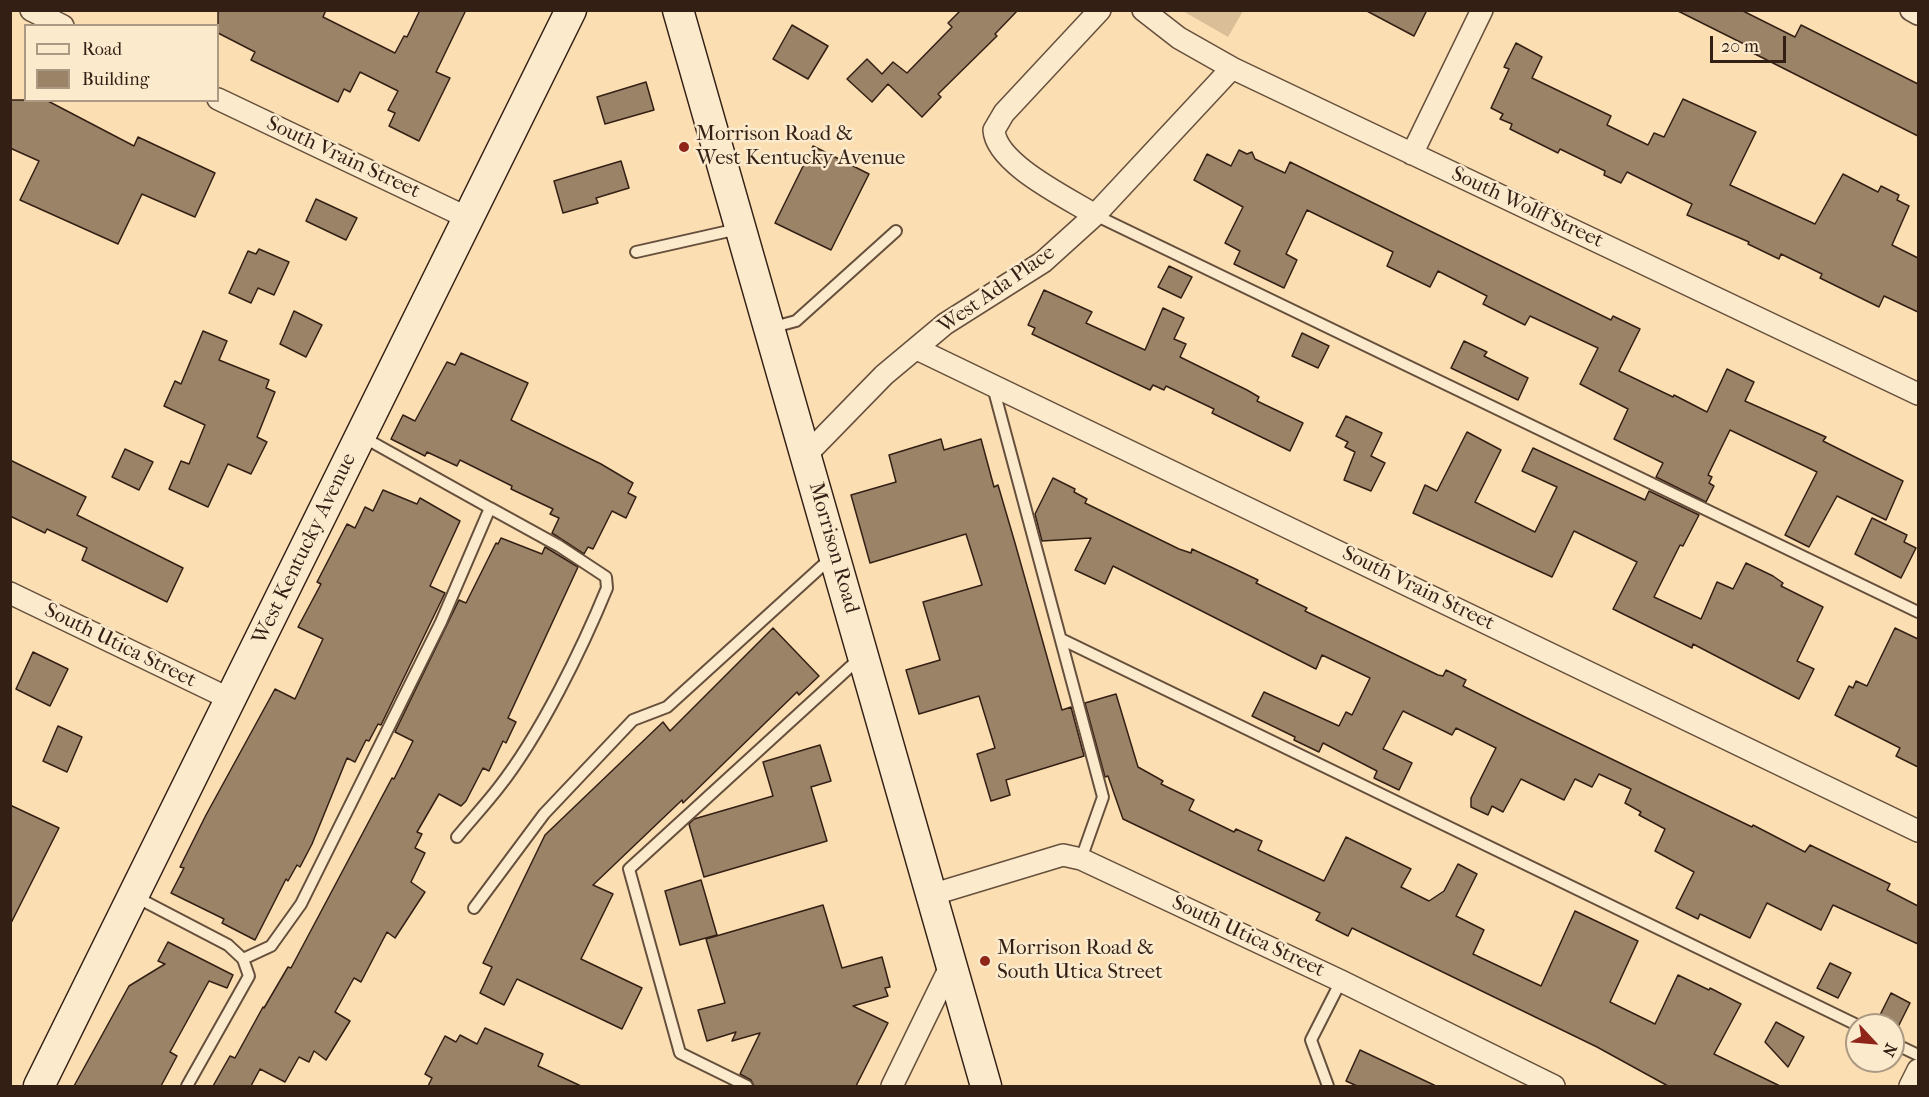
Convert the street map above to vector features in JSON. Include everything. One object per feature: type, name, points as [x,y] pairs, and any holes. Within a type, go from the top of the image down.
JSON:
[{"type":"street","points":[[31,10],[59,24]]},
{"type":"street","name":"West Kentucky Avenue","points":[[39,1086],[571,10]]},
{"type":"street","name":"Morrison Road","points":[[678,10],[807,454],[986,1086]]},
{"type":"street","points":[[1095,215],[1010,161],[998,146],[994,130],[1004,113],[1101,10]]},
{"type":"street","name":"South Wolff Street","points":[[1143,10],[1179,38],[1232,68],[1918,394]]},
{"type":"street","points":[[1412,154],[1482,10]]},
{"type":"street","points":[[1911,10],[1918,14]]},
{"type":"street","name":"West Ada Place","points":[[807,454],[884,375],[945,324],[1043,262],[1095,215],[1232,68]]},
{"type":"street","name":"South Vrain Street","points":[[219,99],[468,218]]},
{"type":"street","name":"South Vrain Street","points":[[917,349],[992,383],[1918,831]]},
{"type":"street","name":"South Utica Street","points":[[10,593],[230,699]]},
{"type":"street","name":"South Utica Street","points":[[932,895],[1063,855],[1081,859],[1341,981],[1554,1086]]},
{"type":"street","points":[[892,1086],[951,965]]},
{"type":"street","points":[[1910,1086],[1918,1070]]},
{"type":"lane","points":[[1095,215],[1918,612]]},
{"type":"lane","points":[[636,252],[741,228]]},
{"type":"lane","points":[[770,328],[795,321],[896,231]]},
{"type":"lane","points":[[992,383],[1103,797],[1081,859]]},
{"type":"lane","points":[[361,436],[490,508],[606,577],[607,588],[562,682],[523,752],[500,786],[457,837]]},
{"type":"lane","points":[[243,959],[271,946],[301,904],[441,622],[490,508]]},
{"type":"lane","points":[[474,908],[544,814],[633,720],[667,707],[835,555]]},
{"type":"lane","points":[[1061,639],[1845,1019]]},
{"type":"lane","points":[[747,1086],[680,1053],[629,869],[863,654]]},
{"type":"lane","points":[[133,896],[228,945],[243,959],[249,976],[187,1086]]},
{"type":"lane","points":[[1328,1086],[1311,1040],[1341,981]]},
{"type":"shaded area","points":[[1243,10],[1228,37],[1183,11]]},
{"type":"building","points":[[218,10],[326,10],[323,17],[395,53],[404,36],[407,37],[420,10],[466,10],[436,72],[450,78],[419,141],[389,126],[395,113],[388,110],[398,91],[360,72],[350,92],[344,89],[338,102],[251,60],[255,52],[219,34]]},
{"type":"building","points":[[961,10],[1018,10],[995,34],[997,36],[938,94],[941,97],[922,117],[888,84],[872,102],[847,79],[867,59],[882,74],[893,62],[907,73],[952,27],[948,23]]},
{"type":"building","points":[[1365,10],[1427,10],[1414,36]]},
{"type":"building","points":[[1676,10],[1741,10],[1795,37],[1801,25],[1918,84],[1918,136],[1751,52],[1752,48]]},
{"type":"building","points":[[792,25],[828,46],[808,79],[773,59]]},
{"type":"building","points":[[1516,43],[1542,57],[1532,78],[1611,116],[1607,125],[1648,145],[1654,133],[1664,137],[1683,99],[1756,132],[1730,185],[1815,224],[1843,174],[1878,192],[1881,186],[1899,195],[1897,200],[1909,206],[1892,245],[1918,258],[1918,312],[1884,296],[1879,307],[1820,278],[1822,274],[1781,254],[1779,259],[1748,244],[1749,242],[1687,215],[1692,204],[1627,172],[1621,183],[1604,175],[1605,171],[1560,149],[1558,153],[1510,129],[1512,124],[1500,119],[1503,114],[1491,108],[1509,69],[1504,67]]},
{"type":"building","points":[[646,82],[654,110],[605,124],[597,97]]},
{"type":"building","points":[[10,100],[50,102],[134,146],[138,137],[215,173],[195,217],[142,194],[118,244],[20,200],[39,161],[10,148]]},
{"type":"building","points":[[813,146],[869,174],[831,250],[775,223]]},
{"type":"building","points":[[1239,150],[1247,154],[1252,152],[1255,159],[1285,173],[1290,162],[1611,320],[1613,316],[1640,329],[1619,371],[1673,397],[1674,395],[1707,412],[1727,369],[1754,382],[1745,401],[1826,437],[1823,441],[1903,481],[1886,520],[1837,496],[1809,547],[1785,535],[1817,472],[1730,430],[1708,475],[1712,477],[1709,483],[1714,486],[1706,502],[1656,477],[1663,463],[1614,439],[1628,409],[1580,384],[1598,348],[1530,316],[1525,325],[1483,304],[1487,296],[1438,271],[1430,287],[1387,266],[1393,252],[1307,210],[1286,254],[1297,260],[1284,288],[1234,264],[1240,251],[1225,243],[1243,207],[1194,180],[1207,154],[1231,166]]},
{"type":"building","points":[[621,161],[629,188],[596,198],[598,203],[563,213],[554,181]]},
{"type":"building","points":[[316,199],[357,218],[346,240],[306,221]]},
{"type":"building","points":[[259,249],[289,262],[274,295],[258,288],[251,303],[229,293],[248,251],[256,254]]},
{"type":"building","points":[[1169,266],[1192,277],[1181,298],[1158,287]]},
{"type":"building","points":[[1044,290],[1092,312],[1086,323],[1145,350],[1163,308],[1184,318],[1174,339],[1186,344],[1180,357],[1247,390],[1259,397],[1257,401],[1303,423],[1290,451],[1212,413],[1214,409],[1166,386],[1164,390],[1153,385],[1150,390],[1032,334],[1035,328],[1028,325]]},
{"type":"building","points":[[294,311],[322,325],[306,357],[280,344]]},
{"type":"building","points":[[203,331],[227,341],[219,360],[269,380],[266,388],[275,392],[257,437],[267,442],[251,474],[228,464],[208,507],[169,489],[181,461],[189,464],[205,425],[164,406],[175,381],[181,384]]},
{"type":"building","points":[[1302,333],[1329,346],[1318,368],[1292,356]]},
{"type":"building","points":[[1464,341],[1487,352],[1484,356],[1528,378],[1518,400],[1451,368]]},
{"type":"building","points":[[461,353],[528,383],[511,420],[601,464],[633,483],[628,493],[636,497],[626,518],[612,511],[593,549],[588,547],[584,554],[552,533],[559,518],[550,514],[553,509],[511,489],[512,486],[460,460],[457,466],[427,452],[425,456],[391,439],[403,415],[415,421],[447,362],[455,365]]},
{"type":"building","points":[[1346,416],[1382,433],[1371,456],[1385,463],[1371,491],[1344,480],[1355,452],[1345,447],[1348,442],[1336,436]]},
{"type":"building","points":[[1467,432],[1501,450],[1475,502],[1535,532],[1557,487],[1522,471],[1533,448],[1645,500],[1649,491],[1699,515],[1683,546],[1680,545],[1654,597],[1701,619],[1717,582],[1733,589],[1746,563],[1773,576],[1783,583],[1781,586],[1823,607],[1797,661],[1814,669],[1799,699],[1693,644],[1692,648],[1613,609],[1637,562],[1574,531],[1552,577],[1413,513],[1425,485],[1437,491]]},
{"type":"building","points":[[941,439],[944,450],[981,439],[994,487],[998,485],[1062,710],[1071,707],[1084,756],[1006,780],[1010,795],[991,801],[977,754],[995,748],[979,696],[919,714],[906,670],[940,660],[923,602],[982,585],[966,534],[870,563],[851,495],[896,482],[889,455]]},
{"type":"building","points":[[125,449],[153,462],[139,490],[112,477]]},
{"type":"building","points":[[10,460],[86,497],[77,515],[183,568],[167,602],[82,560],[87,548],[47,529],[45,533],[10,516]]},
{"type":"building","points":[[1053,478],[1075,489],[1074,492],[1087,499],[1085,503],[1179,549],[1191,553],[1192,549],[1258,580],[1256,583],[1307,608],[1305,611],[1438,675],[1443,676],[1446,670],[1466,680],[1463,686],[1805,852],[1810,845],[1890,884],[1887,890],[1918,906],[1918,944],[1833,905],[1821,930],[1767,903],[1750,938],[1700,914],[1698,919],[1676,908],[1694,872],[1655,851],[1665,829],[1639,815],[1641,812],[1625,803],[1631,789],[1599,774],[1592,787],[1575,779],[1564,800],[1521,779],[1503,812],[1492,806],[1488,815],[1471,807],[1471,798],[1496,748],[1456,728],[1452,735],[1403,711],[1383,749],[1412,763],[1399,790],[1374,778],[1377,771],[1323,743],[1319,752],[1294,740],[1295,737],[1252,716],[1264,692],[1339,726],[1346,712],[1352,715],[1370,678],[1322,655],[1316,669],[1113,566],[1105,584],[1075,570],[1091,538],[1042,541],[1035,514]]},
{"type":"building","points":[[383,490],[417,504],[420,498],[460,521],[430,586],[445,593],[381,725],[378,724],[369,741],[366,740],[355,762],[347,758],[312,844],[300,867],[297,865],[288,881],[286,879],[255,940],[222,923],[224,919],[171,893],[184,868],[180,867],[206,815],[275,689],[295,699],[323,639],[298,627],[321,584],[317,582],[347,524],[355,528],[365,507],[373,511]]},
{"type":"building","points":[[1872,518],[1907,535],[1904,542],[1916,548],[1901,578],[1855,554]]},
{"type":"building","points":[[501,538],[542,554],[545,547],[578,567],[508,718],[516,722],[506,743],[503,741],[489,771],[483,768],[466,801],[461,806],[439,794],[417,832],[422,834],[415,848],[425,853],[411,882],[425,892],[395,938],[387,932],[361,982],[354,978],[335,1012],[350,1021],[326,1060],[314,1051],[309,1062],[299,1057],[285,1082],[260,1069],[251,1086],[213,1086],[230,1056],[235,1058],[288,967],[291,968],[392,778],[394,779],[413,741],[395,732],[459,600],[466,603],[496,543],[498,544]]},
{"type":"building","points":[[773,628],[819,676],[799,695],[797,692],[683,803],[682,800],[593,885],[613,894],[581,959],[642,988],[622,1029],[517,979],[504,1005],[480,993],[492,967],[483,963],[545,835],[663,722],[670,731]]},
{"type":"building","points":[[1895,628],[1918,639],[1918,767],[1896,756],[1900,748],[1835,715],[1849,686],[1853,688],[1856,681],[1867,686]]},
{"type":"building","points":[[33,652],[68,669],[50,706],[16,689]]},
{"type":"building","points":[[1116,694],[1138,767],[1163,781],[1161,784],[1194,800],[1189,810],[1234,832],[1236,829],[1262,841],[1258,850],[1324,881],[1346,837],[1411,869],[1401,887],[1429,901],[1444,891],[1458,864],[1477,874],[1456,916],[1484,930],[1473,954],[1541,986],[1575,911],[1638,941],[1610,1002],[1655,1024],[1678,975],[1709,990],[1710,988],[1741,1004],[1714,1054],[1780,1086],[1668,1086],[1597,1047],[1352,928],[1348,936],[1316,920],[1320,913],[1123,819],[1108,776],[1105,777],[1085,703]]},
{"type":"building","points":[[58,726],[82,737],[67,772],[43,761]]},
{"type":"building","points":[[820,745],[831,781],[811,787],[827,841],[704,877],[689,824],[694,819],[773,796],[763,762]]},
{"type":"building","points":[[10,805],[59,828],[10,925]]},
{"type":"building","points":[[701,880],[717,935],[680,945],[665,891]]},
{"type":"building","points":[[823,905],[842,968],[882,957],[890,987],[885,988],[888,996],[853,1006],[888,1023],[856,1086],[754,1086],[751,1080],[740,1074],[760,1033],[732,1041],[736,1032],[707,1041],[698,1010],[725,1003],[706,939]]},
{"type":"building","points":[[168,942],[233,975],[227,988],[209,981],[170,1052],[177,1056],[161,1086],[74,1086],[129,986],[165,964],[158,961]]},
{"type":"building","points":[[1830,963],[1851,973],[1838,998],[1817,988]]},
{"type":"building","points":[[1891,993],[1910,1003],[1905,1013],[1881,1013]]},
{"type":"building","points":[[1776,1022],[1804,1037],[1788,1067],[1765,1042]]},
{"type":"building","points":[[485,1028],[543,1054],[538,1066],[581,1086],[428,1086],[432,1078],[425,1074],[445,1036],[456,1042],[460,1035],[477,1044]]},
{"type":"building","points":[[1360,1050],[1436,1086],[1357,1086],[1346,1081]]},
{"type":"place","name":"Morrison Road & West Kentucky Avenue","points":[[684,147]]},
{"type":"place","name":"Morrison Road & South Utica Street","points":[[985,961]]}]
